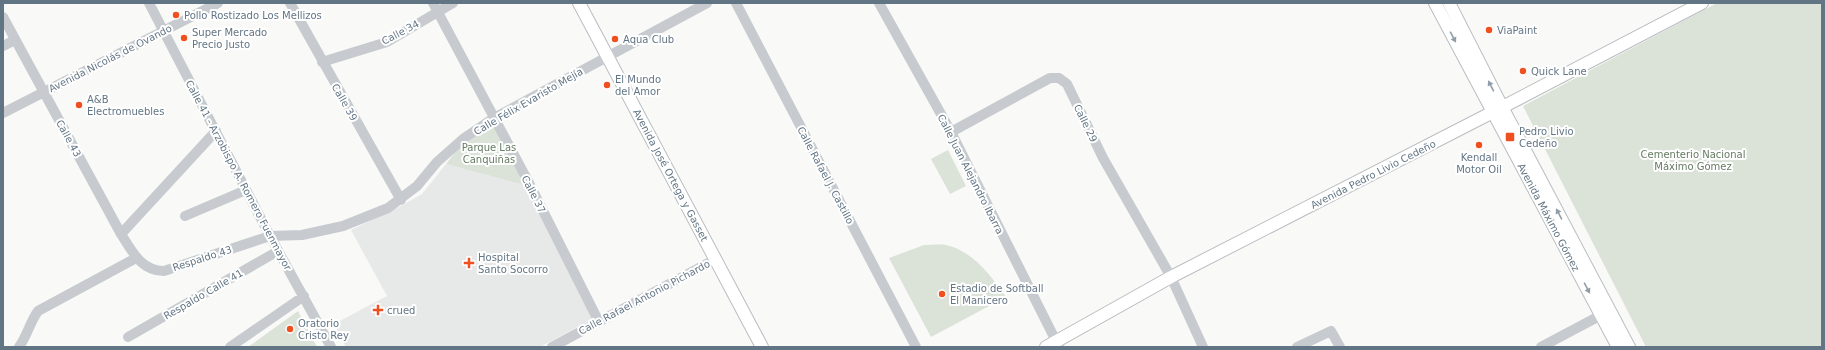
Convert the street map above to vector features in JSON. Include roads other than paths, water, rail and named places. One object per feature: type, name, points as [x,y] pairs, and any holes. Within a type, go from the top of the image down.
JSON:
[{"type":"main road","name":"Avenida José Ortega y Gasset","points":[[579,3],[762,347]]},
{"type":"main road","name":"Avenida Máximo Gómez","points":[[1435,3],[1498,110],[1606,313],[1629,347]]},
{"type":"main road","name":"Avenida Máximo Gómez","points":[[1449,3],[1498,110]]},
{"type":"main road","name":"Avenida Pedro Livio Cedeño","points":[[1054,345],[1171,277],[1498,110],[1702,3]]},
{"type":"main road","name":"Avenida Máximo Gómez","points":[[1606,313],[1618,347]]},
{"type":"street","name":"Calle 41 - Arzobispo A. Romero Fuenmayor","points":[[149,3],[270,236],[331,347]]},
{"type":"street","name":"Avenida Nicolás de Ovando","points":[[3,113],[218,3]]},
{"type":"street","name":"Calle 39","points":[[290,3],[401,200]]},
{"type":"street","name":"Calle 34","points":[[322,62],[386,42],[435,7],[452,3]]},
{"type":"street","name":"Calle Félix Evaristo Mejía","points":[[270,236],[302,235],[343,226],[388,208],[401,200],[417,186],[437,162],[463,139],[494,118],[707,3]]},
{"type":"street","name":"Calle Rafael J. Castillo","points":[[736,3],[916,347]]},
{"type":"street","name":"Calle Juan Alejandro lbarra","points":[[879,3],[951,132],[1054,345]]},
{"type":"street","name":"Calle 37","points":[[435,7],[599,322]]},
{"type":"street","name":"Calle 43","points":[[3,17],[121,234],[136,258]]},
{"type":"street","points":[[3,46],[15,40]]},
{"type":"street","name":"Calle 29","points":[[951,132],[1050,78],[1059,78],[1067,84],[1103,158],[1171,277],[1202,347]]},
{"type":"street","points":[[121,234],[216,131]]},
{"type":"street","points":[[186,216],[246,190]]},
{"type":"street","name":"Respaldo 43","points":[[136,258],[154,271],[164,271],[270,236]]},
{"type":"street","name":"Respaldo Calle 41","points":[[128,337],[278,251]]},
{"type":"street","points":[[19,347],[38,312],[136,258]]},
{"type":"street","name":"Calle Rafael Antonio Pichardo","points":[[552,347],[716,259]]},
{"type":"street","points":[[230,347],[304,296]]},
{"type":"street","points":[[1541,347],[1606,313]]},
{"type":"street","points":[[1297,347],[1330,331],[1340,347]]},
{"type":"place","name":"Pollo Rostizado Los Mellizos","points":[[176,15]]},
{"type":"place","name":"ViaPaint","points":[[1489,30]]},
{"type":"place","name":"Super Mercado Precio Justo","points":[[184,38]]},
{"type":"place","name":"Aqua Club","points":[[615,39]]},
{"type":"place","name":"Quick Lane","points":[[1523,71]]},
{"type":"place","name":"El Mundo del Amor","points":[[607,85]]},
{"type":"place","name":"A&B Electromuebles","points":[[79,105]]},
{"type":"place","name":"Pedro Livio Cedeño","points":[[1510,137]]},
{"type":"place","name":"Kendall Motor Oil","points":[[1479,145]]},
{"type":"place","name":"Hospital Santo Socorro","points":[[469,263]]},
{"type":"place","name":"Estadio de Softball El Manicero","points":[[942,294]]},
{"type":"place","name":"crued","points":[[378,310]]},
{"type":"place","name":"Oratorio Cristo Rey","points":[[290,329]]},
{"type":"park label","name":"Parque Las Canquiñas","points":[[489,152]]},
{"type":"park label","name":"Cementerio Nacional Máximo Gómez","points":[[1693,160]]}]
